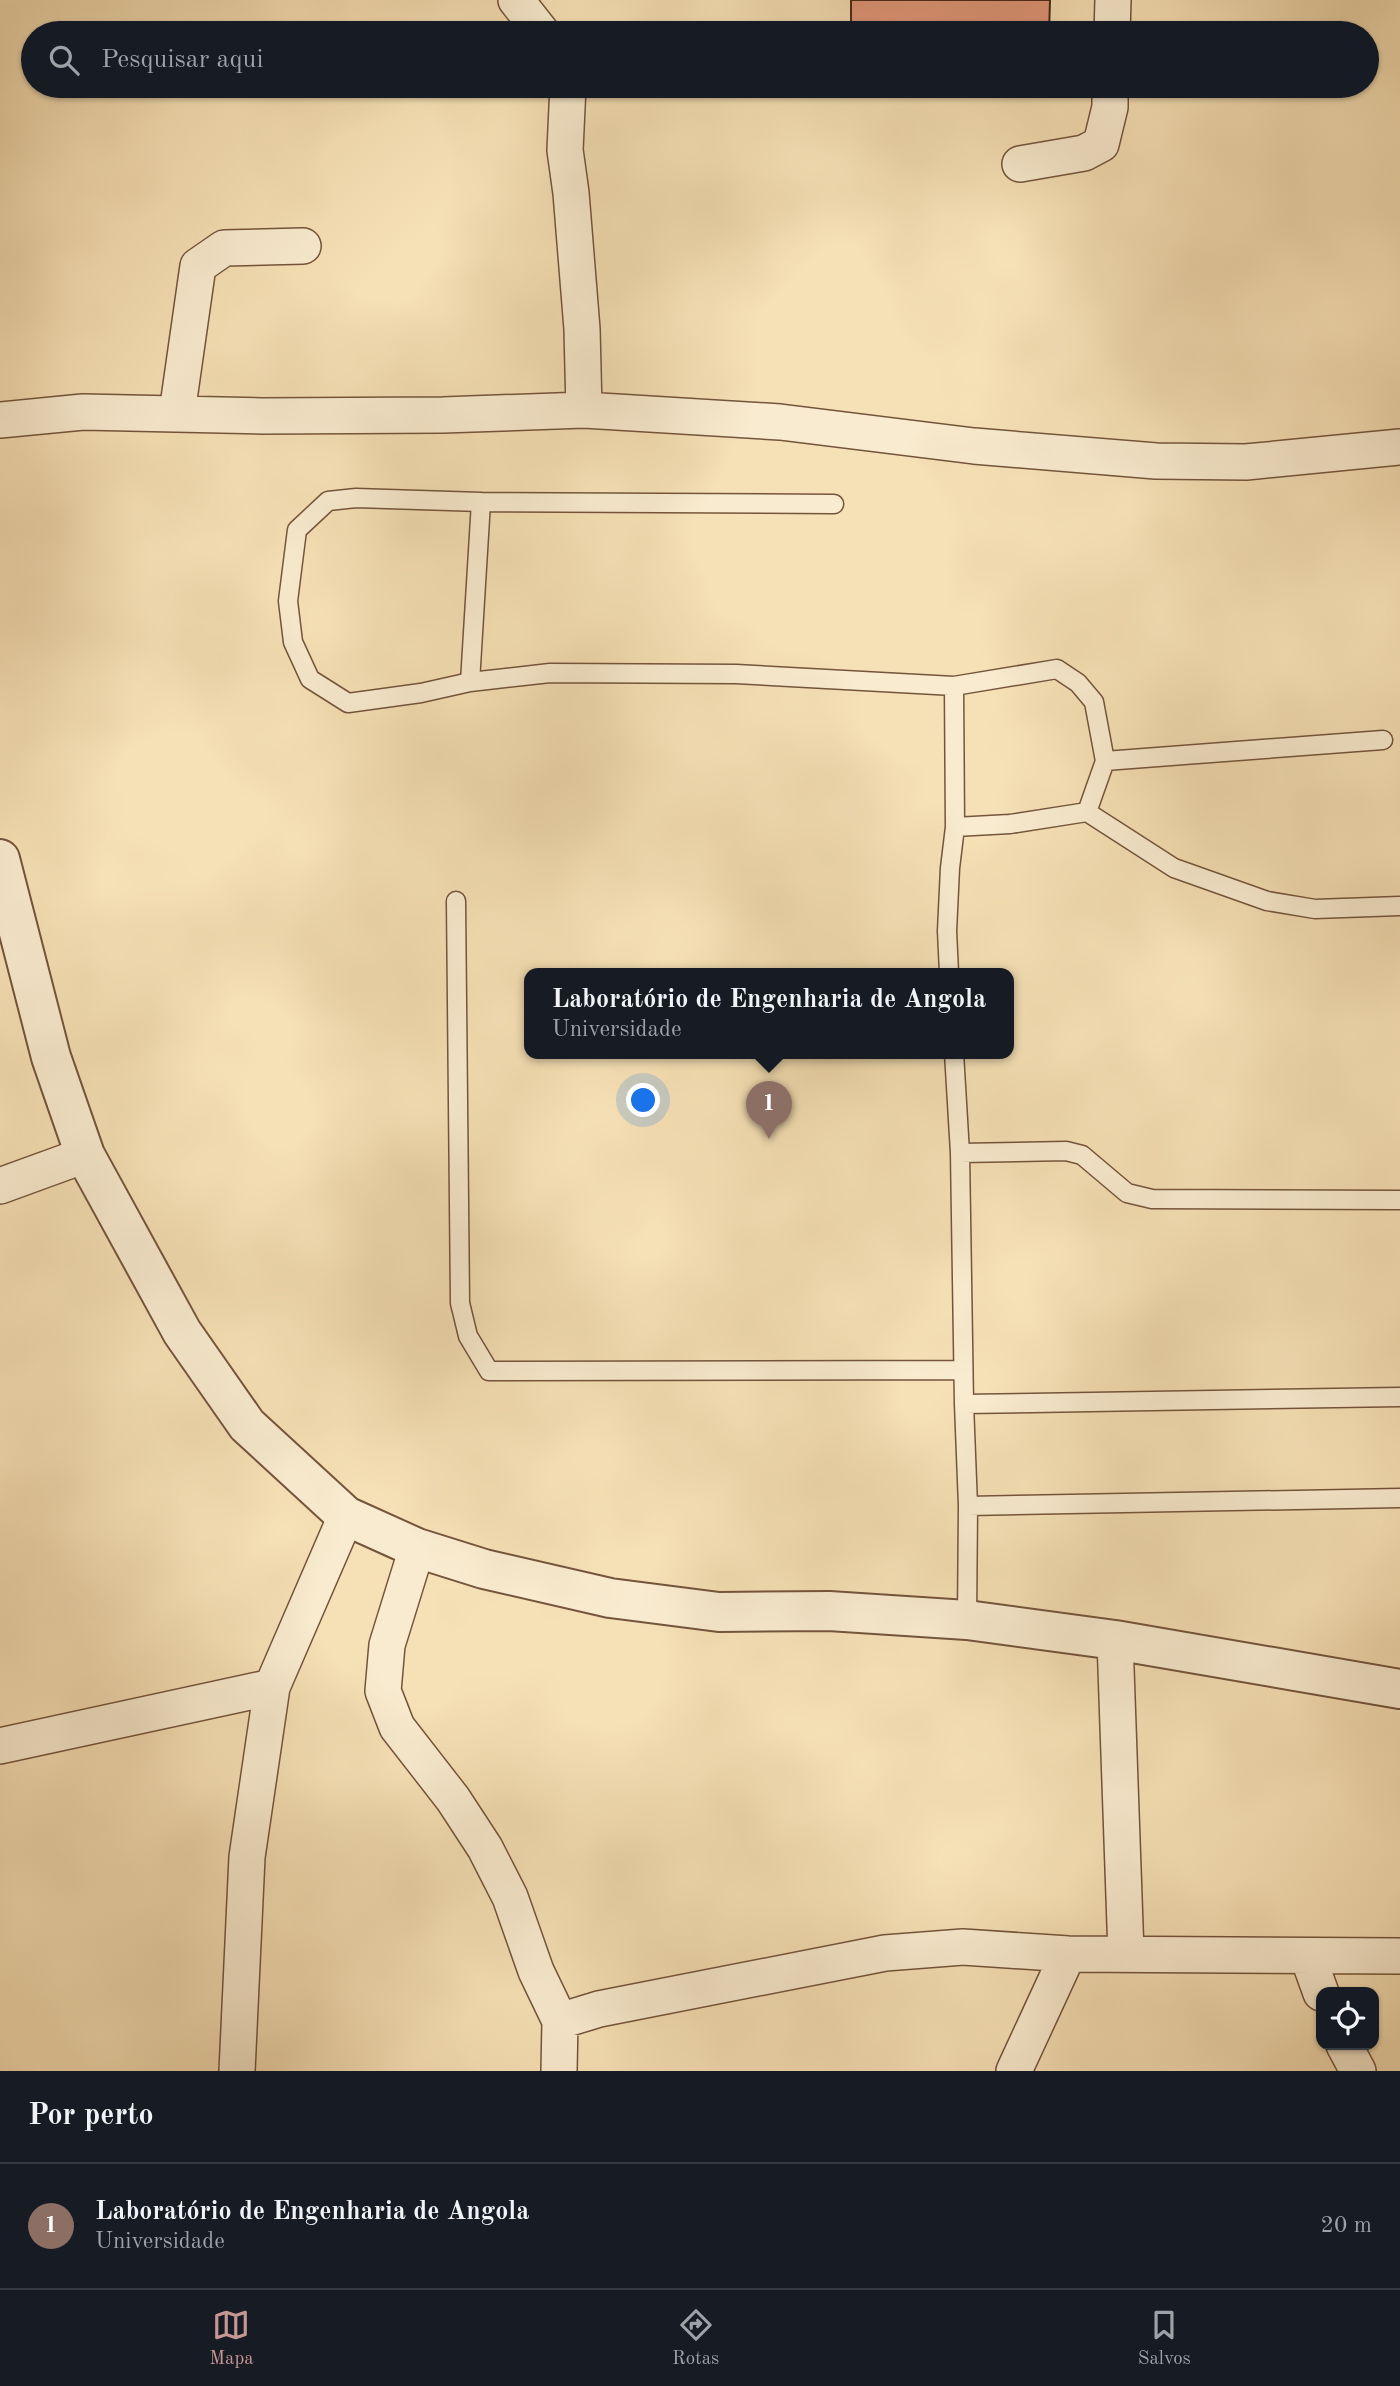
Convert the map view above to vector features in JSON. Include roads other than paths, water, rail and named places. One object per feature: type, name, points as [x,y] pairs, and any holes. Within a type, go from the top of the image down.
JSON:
[{"type":"street","points":[[516,0],[533,21]]},
{"type":"street","points":[[1112,21],[1113,0]]},
{"type":"street","points":[[567,98],[565,150],[582,330],[583,410]]},
{"type":"street","points":[[1020,164],[1084,153],[1101,144],[1110,98]]},
{"type":"street","points":[[177,413],[198,266],[224,248],[303,246]]},
{"type":"street","points":[[0,421],[83,412],[429,415],[583,410],[780,422],[974,446],[1156,461],[1246,462],[1400,447]]},
{"type":"street","points":[[0,859],[51,1057],[85,1156],[182,1332],[247,1425],[346,1516],[417,1548],[484,1569],[610,1598],[705,1611],[828,1611],[967,1620],[1115,1640],[1400,1689]]},
{"type":"street","points":[[0,1186],[85,1156]]},
{"type":"street","points":[[237,2071],[247,1857],[272,1687],[346,1516]]},
{"type":"street","points":[[417,1548],[387,1645],[383,1691],[397,1727],[453,1799],[485,1848],[510,1897],[536,1971],[560,2021],[559,2071]]},
{"type":"street","points":[[1115,1640],[1126,1954]]},
{"type":"street","points":[[0,1746],[272,1687]]},
{"type":"street","points":[[560,2021],[599,2009],[885,1953],[963,1947],[1068,1954],[1400,1956]]},
{"type":"street","points":[[1014,2071],[1068,1954]]},
{"type":"street","points":[[1308,1956],[1319,1987]]},
{"type":"street","points":[[1347,2050],[1358,2071]]},
{"type":"lane","points":[[834,504],[481,502],[356,498],[328,501],[298,530],[288,601],[293,642],[310,678],[348,703],[421,693],[470,682],[550,673],[736,674],[954,686],[1057,669],[1078,683],[1094,702],[1105,761],[1087,812]]},
{"type":"lane","points":[[470,682],[481,502]]},
{"type":"lane","points":[[949,968],[947,931],[955,827],[954,686]]},
{"type":"lane","points":[[1105,761],[1383,740]]},
{"type":"lane","points":[[955,827],[1010,824],[1087,812],[1174,868],[1267,901],[1315,909],[1400,906]]},
{"type":"lane","points":[[456,901],[460,1303],[468,1336],[489,1371],[963,1370]]},
{"type":"lane","points":[[954,1059],[960,1153],[968,1506],[967,1620]]},
{"type":"lane","points":[[960,1153],[1066,1151],[1083,1154],[1127,1193],[1152,1199],[1400,1200]]},
{"type":"lane","points":[[964,1404],[1400,1397]]},
{"type":"lane","points":[[968,1506],[1400,1498]]},
{"type":"place","name":"Laboratório de Engenharia de Angola","points":[[769,1139]]}]
